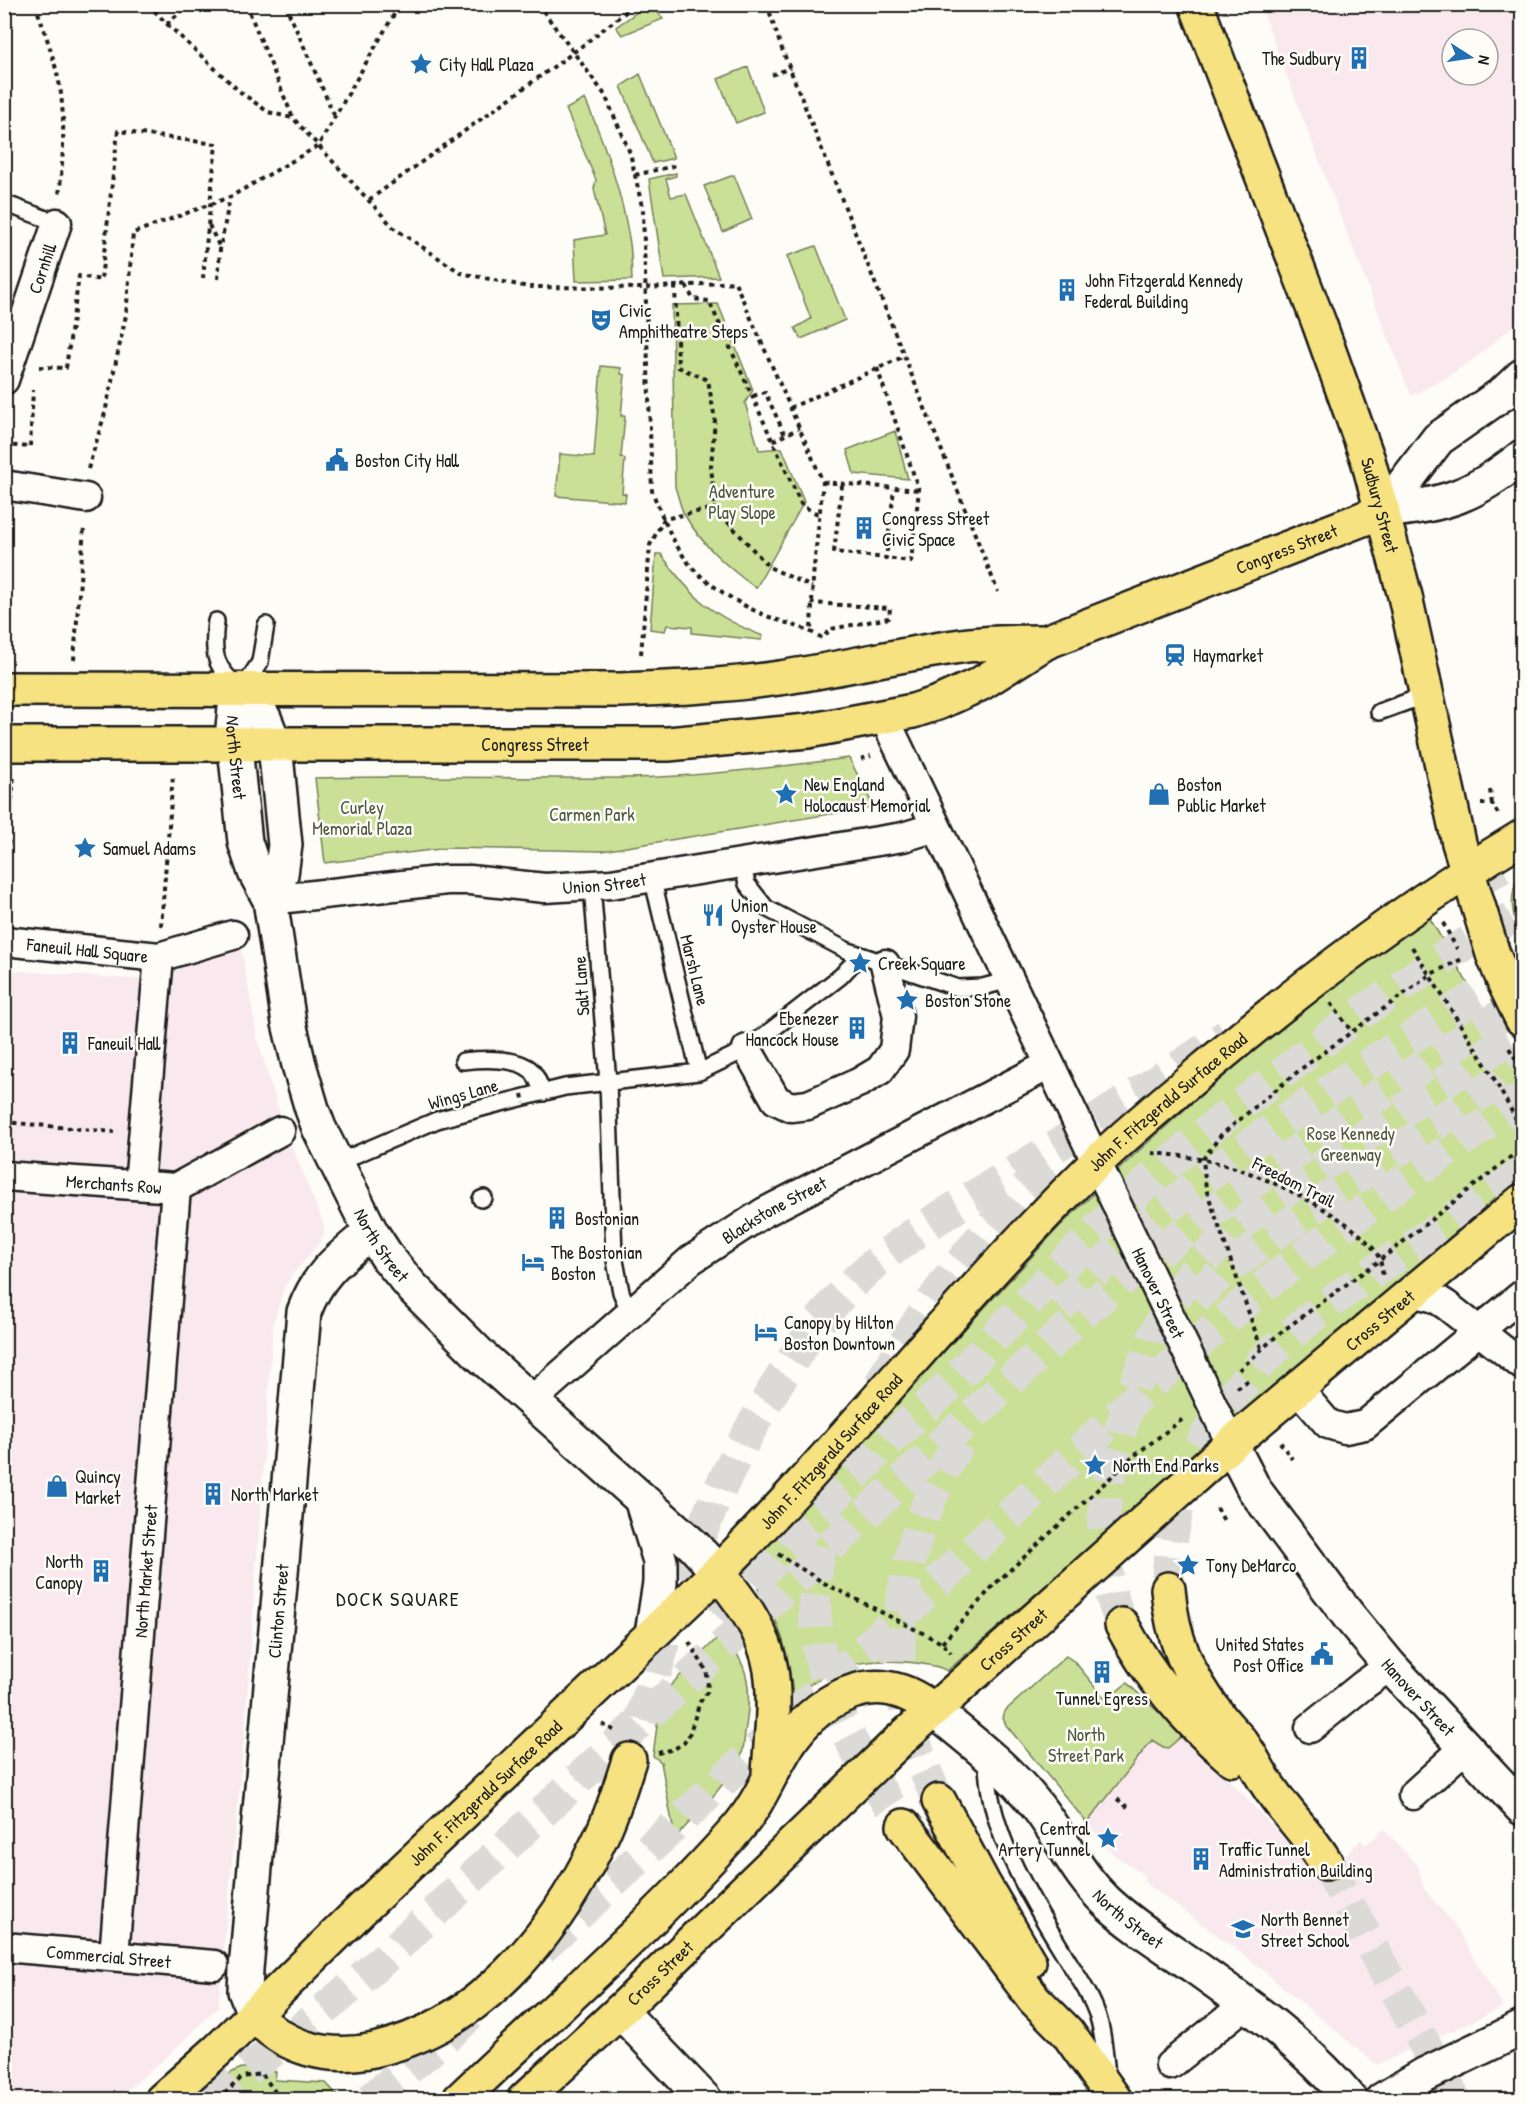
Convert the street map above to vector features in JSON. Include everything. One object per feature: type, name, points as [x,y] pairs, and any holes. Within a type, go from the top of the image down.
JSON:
[{"type":"main road","name":"Sudbury Street","points":[[1196,4],[1320,323],[1368,460],[1406,596],[1453,817],[1467,871],[1493,954],[1522,1019]]},
{"type":"main road","points":[[1383,511],[1438,439],[1487,405],[1522,376]]},
{"type":"main road","name":"Congress Street","points":[[9,758],[234,744],[668,744],[798,732],[884,717],[912,711],[960,695],[1046,642],[1383,511],[1435,504],[1461,497],[1490,481],[1522,457]]},
{"type":"main road","name":"Congress Street","points":[[4,689],[619,690],[672,688],[777,679],[833,670],[899,655],[970,645],[1046,642]]},
{"type":"main road","name":"North Street","points":[[242,690],[235,708],[234,744],[245,842],[255,872],[270,900],[285,1004],[299,1065],[319,1128],[370,1232],[412,1287],[481,1356],[689,1542],[718,1572]]},
{"type":"main road","name":"North Street","points":[[242,690],[264,718],[275,745],[285,845],[281,874],[270,900]]},
{"type":"main road","name":"John F. Fitzgerald Surface Road","points":[[162,2100],[718,1572],[1096,1162],[1270,1014],[1370,938],[1467,871],[1512,828]]},
{"type":"main road","name":"Cross Street","points":[[524,2100],[620,2011],[899,1741],[1231,1444],[1297,1388],[1398,1287],[1522,1201]]},
{"type":"main road","name":"Clinton Street","points":[[254,2014],[245,1991],[246,1969],[304,1311],[309,1295],[318,1280],[370,1232]]},
{"type":"main road","name":"Hanover Street","points":[[1231,1444],[1254,1489],[1348,1615],[1390,1666],[1522,1808]]},
{"type":"main road","points":[[642,1500],[660,1561],[660,1583],[652,1634]]},
{"type":"main road","points":[[718,1572],[736,1594],[756,1627],[771,1669],[769,1778]]},
{"type":"main road","points":[[1168,1589],[1173,1629],[1186,1664],[1205,1696],[1242,1743],[1271,1790],[1308,1836],[1326,1863]]},
{"type":"main road","points":[[1122,1625],[1147,1668],[1175,1702],[1230,1758],[1271,1790]]},
{"type":"main road","points":[[459,2100],[652,1917],[749,1816],[781,1753],[808,1718],[827,1704],[848,1694],[871,1688],[898,1690],[914,1696],[933,1710]]},
{"type":"main road","name":"North Street","points":[[933,1710],[1004,1769],[1036,1804],[1085,1879],[1105,1900],[1129,1921],[1246,2004],[1303,2052],[1351,2100]]},
{"type":"main road","points":[[254,2014],[275,2034],[296,2046],[319,2052],[348,2053],[364,2052],[427,2033],[466,2010],[486,1995],[519,1963],[561,1908],[598,1843],[633,1747]]},
{"type":"main road","points":[[939,1800],[982,1883],[1046,1988],[1067,2032]]},
{"type":"main road","points":[[904,1826],[1034,1999],[1067,2032],[1112,2095]]},
{"type":"main road","points":[[620,2011],[705,2100]]},
{"type":"main road","points":[[1382,2100],[1424,2074],[1522,2028]]},
{"type":"street","name":"Cornhill","points":[[4,380],[57,223]]},
{"type":"street","points":[[4,485],[86,498]]},
{"type":"street","name":"Hanover Street","points":[[884,717],[1231,1444]]},
{"type":"street","name":"Union Street","points":[[270,900],[447,880],[470,880],[545,888],[591,886],[903,837],[936,826]]},
{"type":"street","points":[[159,957],[233,936]]},
{"type":"street","name":"Faneuil Hall Square","points":[[4,941],[159,957],[139,1185]]},
{"type":"street","points":[[747,1049],[776,1100],[791,1107],[808,1105],[860,1082],[880,1070],[894,1050],[898,1016],[885,964]]},
{"type":"street","name":"Blackstone Street","points":[[530,1402],[691,1260],[763,1213],[1049,1065]]},
{"type":"street","name":"Merchants Row","points":[[4,1176],[176,1188],[280,1131]]},
{"type":"street","name":"North Market Street","points":[[114,1956],[176,1188]]},
{"type":"street","points":[[1398,1287],[1435,1298],[1522,1365]]},
{"type":"street","points":[[1297,1388],[1328,1424],[1346,1429],[1365,1425],[1522,1295]]},
{"type":"street","points":[[1310,1728],[1390,1666]]},
{"type":"street","points":[[1413,1796],[1466,1747]]},
{"type":"street","name":"Commercial Street","points":[[4,1947],[214,1965]]},
{"type":"street","points":[[1170,2065],[1246,2004]]},
{"type":"lane","points":[[4,203],[57,223]]},
{"type":"lane","points":[[216,621],[214,646],[216,662],[228,679],[242,690],[260,662],[266,625]]},
{"type":"lane","points":[[1379,712],[1426,695]]},
{"type":"lane","points":[[742,862],[747,884],[766,908],[856,954],[964,988],[991,986],[1009,980]]},
{"type":"lane","name":"Marsh Lane","points":[[652,877],[699,1072]]},
{"type":"lane","name":"Salt Lane","points":[[591,886],[608,1083]]},
{"type":"lane","points":[[630,1313],[621,1292],[614,1255],[608,1083],[699,1072],[747,1049],[841,976],[849,969],[856,954]]},
{"type":"lane","points":[[463,1061],[482,1059],[522,1064],[534,1073],[543,1093]]},
{"type":"lane","name":"Wings Lane","points":[[336,1163],[437,1120],[565,1087],[608,1083]]},
{"type":"lane","points":[[987,1755],[987,1787],[999,1828],[1023,1881],[1098,2016],[1112,2095]]},
{"type":"path","points":[[35,4],[61,94],[63,149],[57,223]]},
{"type":"path","points":[[148,4],[239,91],[268,112],[293,118]]},
{"type":"path","points":[[167,24],[189,4]]},
{"type":"path","points":[[246,4],[293,118],[394,228],[461,273],[528,287],[646,288],[735,282],[823,482],[812,587],[811,631]]},
{"type":"path","points":[[285,4],[335,118]]},
{"type":"path","points":[[89,462],[105,413],[126,315],[133,233],[230,197],[318,146],[400,4]]},
{"type":"path","points":[[538,4],[605,95],[630,153],[643,212],[652,491],[664,519],[690,566],[722,592],[761,614],[811,631],[822,638],[831,629],[889,618],[890,609],[811,603]]},
{"type":"path","points":[[369,200],[574,52],[636,4]]},
{"type":"path","points":[[767,4],[790,68],[998,592]]},
{"type":"path","points":[[772,75],[790,68]]},
{"type":"path","points":[[34,366],[66,369],[79,276],[101,280],[118,131],[216,144],[203,278]]},
{"type":"path","points":[[635,175],[678,165]]},
{"type":"path","points":[[218,279],[220,249],[230,197]]},
{"type":"path","points":[[208,224],[220,249]]},
{"type":"path","points":[[686,285],[693,299],[710,301],[802,506],[820,515]]},
{"type":"path","points":[[675,286],[678,367],[708,380],[710,390],[715,420],[711,466],[715,508],[769,567],[812,587]]},
{"type":"path","points":[[790,408],[905,356]]},
{"type":"path","points":[[842,484],[834,552],[911,561],[919,490],[877,368]]},
{"type":"path","points":[[4,445],[30,447],[33,390]]},
{"type":"path","points":[[753,396],[765,392],[785,435]]},
{"type":"path","points":[[773,441],[799,428]]},
{"type":"path","points":[[823,482],[919,490]]},
{"type":"path","points":[[886,558],[894,489]]},
{"type":"path","points":[[641,654],[650,545],[664,519],[715,508]]},
{"type":"path","points":[[74,667],[83,540]]},
{"type":"path","points":[[861,759],[871,755]]},
{"type":"path","points":[[4,899],[9,758]]},
{"type":"path","points":[[159,957],[173,775]]},
{"type":"path","points":[[1490,790],[1492,804],[1512,828]]},
{"type":"path","points":[[1471,804],[1492,804]]},
{"type":"path","points":[[1412,946],[1493,1077],[1522,1131]]},
{"type":"path","points":[[1261,1348],[1206,1189],[1203,1159],[1221,1135],[1301,1069],[1431,974],[1462,959]]},
{"type":"path","points":[[1331,1003],[1352,1032]]},
{"type":"path","points":[[522,1094],[524,1103]]},
{"type":"path","points":[[1239,1370],[1261,1348],[1380,1260],[1522,1148]]},
{"type":"path","name":"Freedom Trail","points":[[1149,1153],[1203,1159],[1256,1175],[1302,1197],[1351,1229],[1365,1240],[1380,1260]]},
{"type":"path","points":[[1380,1260],[1398,1287]]},
{"type":"path","points":[[1237,1388],[1249,1380]]},
{"type":"path","points":[[942,1643],[1005,1575],[1135,1455],[1184,1419]]},
{"type":"path","points":[[1280,1441],[1292,1459]]},
{"type":"path","points":[[1217,1508],[1225,1522]]},
{"type":"path","points":[[774,1552],[824,1583],[942,1643],[955,1657]]},
{"type":"path","points":[[600,1723],[633,1747],[659,1753],[684,1743],[700,1702],[707,1692],[708,1681],[706,1670],[687,1639]]},
{"type":"path","points":[[1118,1799],[1130,1809]]},
{"type":"path","points":[[218,2100],[242,2077],[262,2074],[280,2100]]},
{"type":"shaded area","points":[[1260,5],[1522,5],[1522,318],[1478,356],[1444,379],[1411,396]]},
{"type":"shaded area","points":[[240,941],[257,1036],[270,1083],[285,1129],[324,1225],[324,1233],[283,1290],[273,1325],[245,1729],[218,2007],[170,2054],[116,2099],[5,2099],[4,970],[173,982],[174,973],[185,958]]},
{"type":"shaded area","name":"North Bennet Street School","points":[[1167,1721],[1242,1793],[1321,1880],[1361,1840],[1366,1845],[1384,1829],[1418,1866],[1424,1889],[1456,1927],[1503,2007],[1377,2065],[1245,1956],[1143,1881],[1145,1876],[1114,1855],[1087,1823]]},
{"type":"green space","points":[[647,5],[652,5],[663,19],[622,35],[616,27]]},
{"type":"green space","points":[[748,67],[764,112],[736,123],[718,79]]},
{"type":"green space","points":[[640,74],[674,158],[653,163],[621,86]]},
{"type":"green space","points":[[585,99],[606,150],[622,202],[630,243],[632,280],[576,281],[574,240],[605,235],[594,189],[596,180],[566,109]]},
{"type":"green space","points":[[676,173],[676,176],[666,179],[671,197],[686,194],[719,277],[664,279],[649,179]]},
{"type":"green space","points":[[734,175],[752,219],[723,232],[704,186]]},
{"type":"green space","points":[[816,246],[845,320],[801,339],[795,328],[811,319],[787,256]]},
{"type":"green space","name":"Adventure Play Slope","points":[[718,304],[753,390],[745,403],[759,450],[782,448],[804,502],[756,588],[725,564],[707,546],[684,514],[675,487],[672,305]]},
{"type":"green space","points":[[601,366],[621,368],[621,374],[625,375],[621,416],[625,416],[621,457],[625,459],[622,493],[626,494],[625,502],[556,496],[560,454],[594,457]]},
{"type":"green space","points":[[895,431],[908,479],[854,474],[847,450]]},
{"type":"green space","points":[[656,554],[661,554],[683,583],[704,604],[730,621],[763,636],[761,640],[692,633],[692,627],[667,625],[665,631],[650,629]]},
{"type":"green space","name":"Carmen Park","points":[[849,758],[874,807],[602,851],[448,848],[325,863],[315,778],[682,776]]},
{"type":"green space","points":[[1516,883],[1522,895],[1522,942],[1513,906]]},
{"type":"green space","name":"Rose Kennedy Greenway","points":[[1429,917],[1522,1077],[1522,1176],[947,1671],[936,1666],[916,1663],[864,1662],[823,1676],[793,1695],[783,1639],[758,1589],[779,1566],[758,1553],[1061,1225],[1133,1156],[1281,1023],[1356,967]]},
{"type":"green space","points":[[721,1634],[738,1656],[747,1679],[748,1704],[742,1753],[718,1790],[675,1838],[661,1762],[653,1756],[661,1695]]},
{"type":"green space","name":"North Street Park","points":[[1066,1656],[1075,1662],[1106,1700],[1127,1683],[1183,1735],[1168,1748],[1152,1740],[1087,1823],[1006,1725],[1003,1718],[1005,1711]]},
{"type":"green space","points":[[242,2068],[263,2068],[276,2072],[275,2080],[326,2083],[341,2099],[197,2099],[224,2077]]},
{"type":"tunnel","points":[[1473,882],[1522,857]]},
{"type":"tunnel","points":[[719,1618],[884,1445],[951,1384],[1053,1275],[1150,1180],[1200,1137],[1355,1017],[1453,951],[1522,912]]},
{"type":"tunnel","points":[[1059,1308],[1110,1257],[1221,1166],[1340,1083],[1522,967]]},
{"type":"tunnel","points":[[208,2100],[299,2031],[378,1964],[1101,1297],[1203,1218],[1307,1144],[1522,1002]]},
{"type":"tunnel","points":[[1122,1625],[1111,1594],[1105,1564],[1103,1534],[1109,1475],[1125,1416],[1140,1373],[1156,1333],[1176,1295],[1212,1251],[1266,1204],[1522,1029]]},
{"type":"tunnel","points":[[641,1720],[685,1576],[715,1500],[765,1404],[802,1345],[836,1300],[866,1271],[909,1238],[1226,1036]]},
{"type":"tunnel","points":[[1195,1298],[1219,1275],[1263,1242],[1522,1065]]},
{"type":"tunnel","points":[[541,1949],[1170,1367],[1270,1281],[1398,1185],[1522,1099]]},
{"type":"tunnel","points":[[880,1385],[897,1355],[956,1269],[1001,1215],[1048,1165]]},
{"type":"tunnel","points":[[1168,1589],[1173,1531],[1187,1479],[1208,1433],[1235,1392],[1269,1355],[1350,1288],[1522,1173]]},
{"type":"tunnel","points":[[939,1801],[917,1750],[907,1715],[900,1678],[899,1630],[902,1600],[915,1542],[936,1485],[965,1433]]},
{"type":"tunnel","points":[[820,1546],[815,1586],[816,1624],[821,1660],[831,1694],[862,1761],[904,1826]]},
{"type":"tunnel","points":[[1326,1863],[1455,2100]]},
{"type":"tunnel","points":[[370,2100],[472,2013]]},
{"type":"place","name":"The Sudbury","points":[[1359,58]]},
{"type":"place","name":"City Hall Plaza","points":[[421,64]]},
{"type":"place","name":"John Fitzgerald Kennedy Federal Building","points":[[1067,290]]},
{"type":"place","name":"Civic Amphitheatre Steps","points":[[601,320]]},
{"type":"place","name":"Boston City Hall","points":[[337,460]]},
{"type":"place","name":"Congress Street Civic Space","points":[[864,528]]},
{"type":"place","name":"Haymarket","points":[[1175,655]]},
{"type":"place","name":"New England Holocaust Memorial","points":[[786,794]]},
{"type":"place","name":"Boston Public Market","points":[[1159,794]]},
{"type":"place","name":"Samuel Adams","points":[[85,848]]},
{"type":"place","name":"Union Oyster House","points":[[713,915]]},
{"type":"place","name":"Creek Square","points":[[860,963]]},
{"type":"place","name":"Boston Stone","points":[[907,1000]]},
{"type":"place","name":"Ebenezer Hancock House","points":[[857,1028]]},
{"type":"place","name":"Faneuil Hall","points":[[70,1043]]},
{"type":"place","name":"Bostonian","points":[[557,1218]]},
{"type":"place","name":"The Bostonian Boston","points":[[533,1262]]},
{"type":"place","name":"Canopy by Hilton Boston Downtown","points":[[766,1332]]},
{"type":"place","name":"North End Parks","points":[[1095,1465]]},
{"type":"place","name":"Quincy Market","points":[[57,1486]]},
{"type":"place","name":"North Market","points":[[213,1494]]},
{"type":"place","name":"Tony DeMarco","points":[[1188,1565]]},
{"type":"place","name":"North Canopy","points":[[101,1571]]},
{"type":"place","name":"United States Post Office","points":[[1322,1654]]},
{"type":"place","name":"Tunnel Egress","points":[[1102,1672]]},
{"type":"place","name":"Central Artery Tunnel","points":[[1108,1838]]},
{"type":"place","name":"Traffic Tunnel Administration Building","points":[[1201,1859]]},
{"type":"place","name":"North Bennet Street School","points":[[1243,1929]]},
{"type":"district","name":"DOCK SQUARE","points":[[398,1598]]},
{"type":"park label","name":"Curley Memorial Plaza","points":[[362,817]]}]
